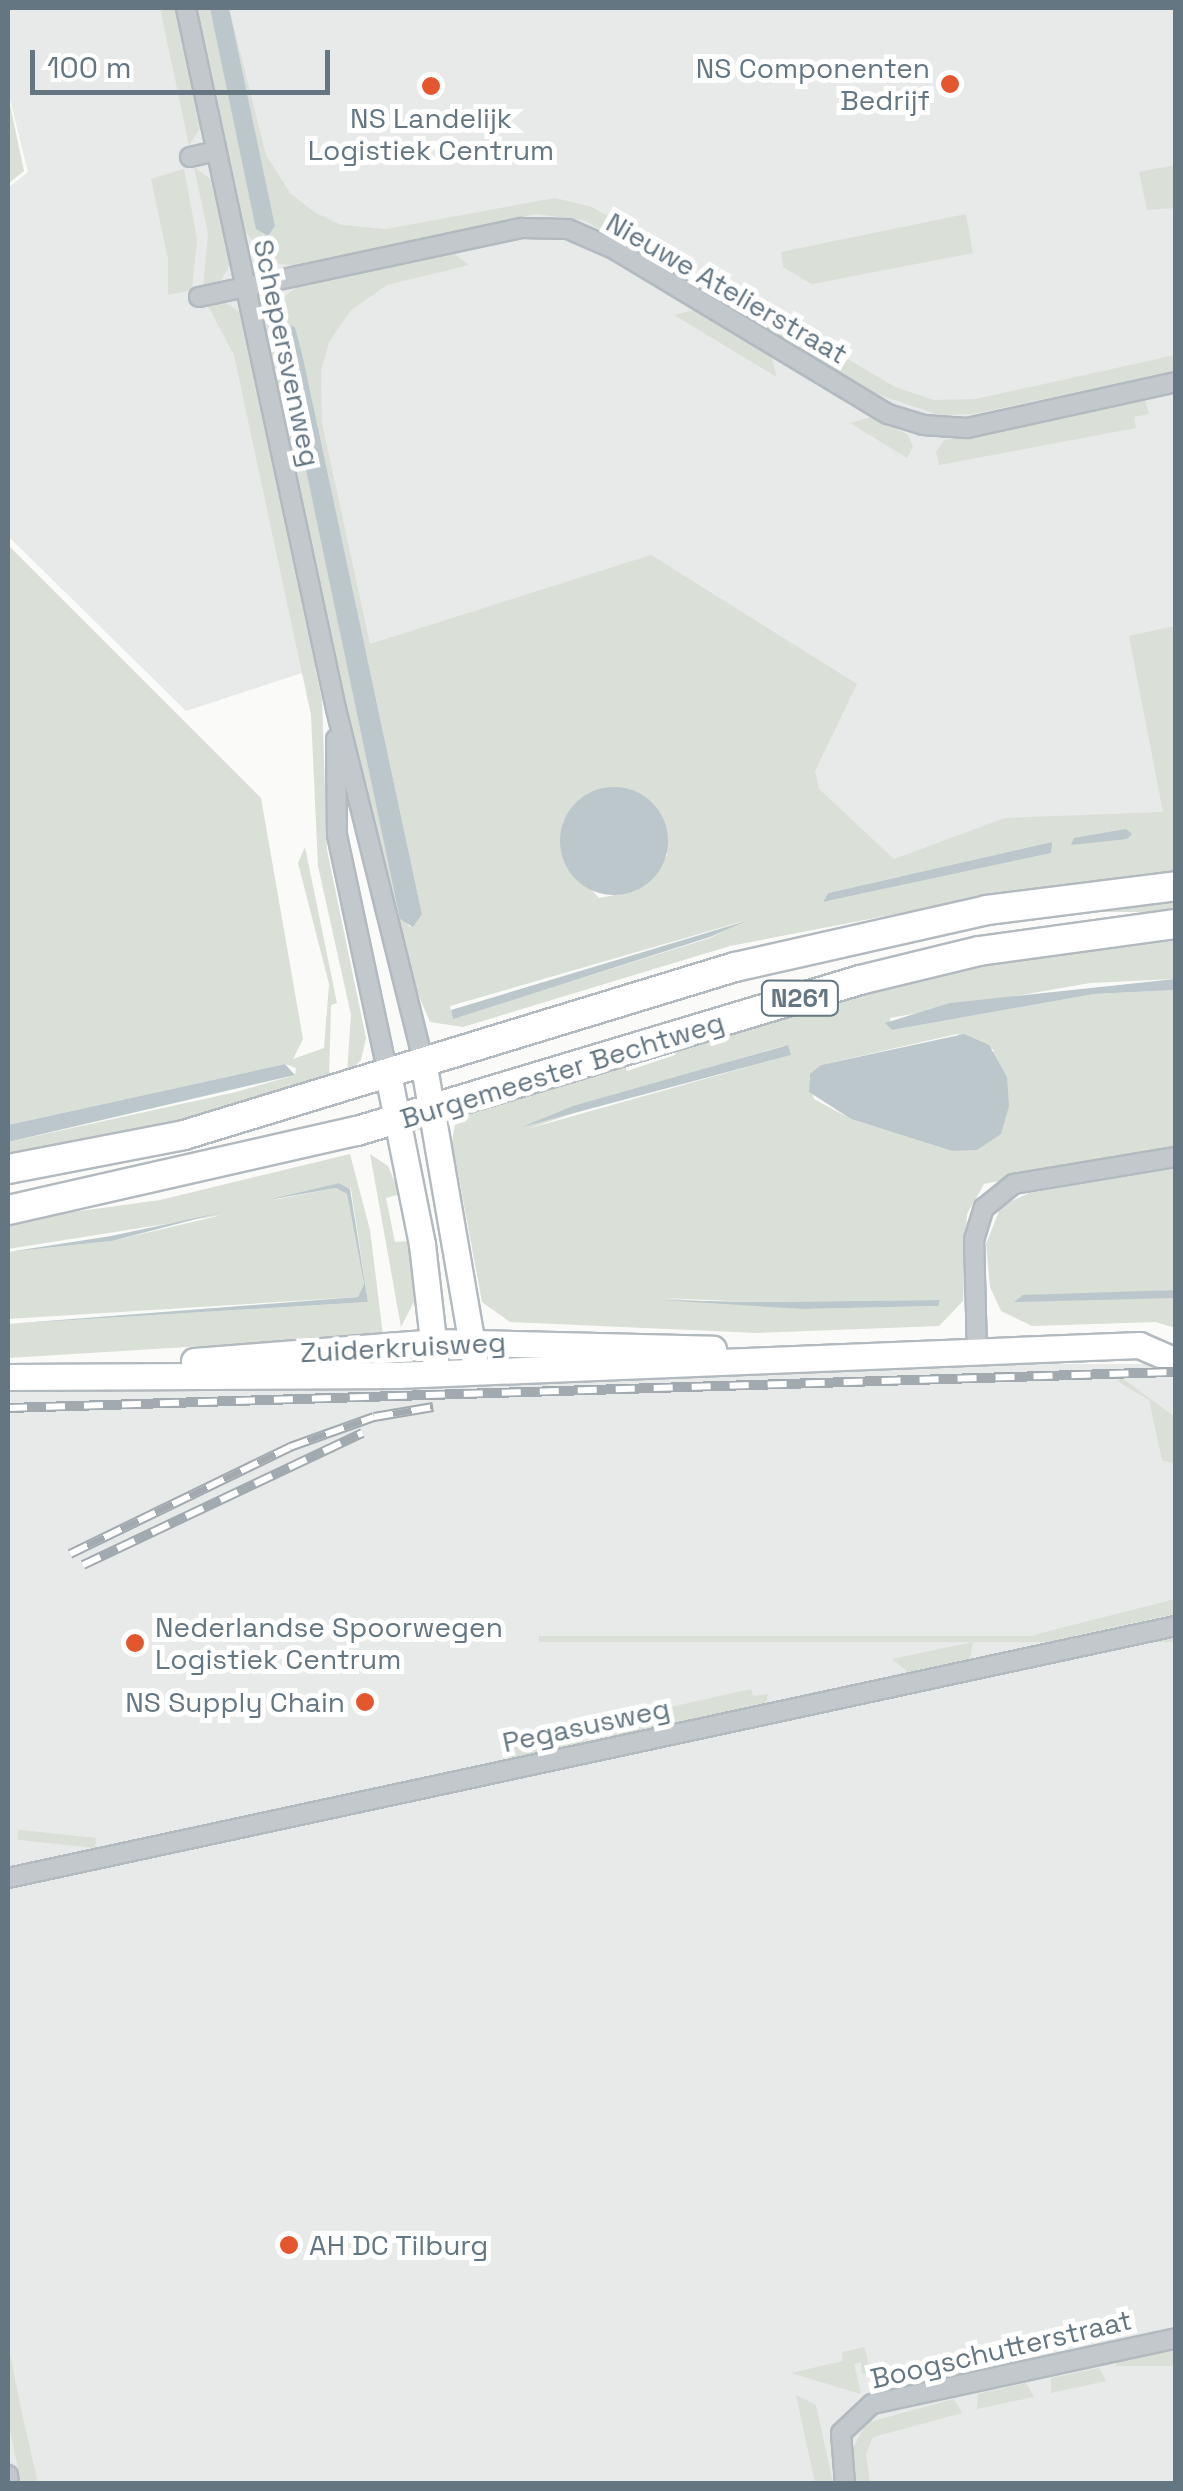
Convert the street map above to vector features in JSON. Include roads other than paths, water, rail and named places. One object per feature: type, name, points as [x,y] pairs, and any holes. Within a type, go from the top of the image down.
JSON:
[{"type":"main road","name":"Burgemeester Bechtweg","points":[[8,1170],[184,1135],[735,967],[987,910],[1176,886]]},
{"type":"main road","name":"Burgemeester Bechtweg","points":[[8,1210],[398,1120],[860,980],[999,948],[1176,924]]},
{"type":"street","name":"Schepersvenweg","points":[[186,8],[336,709],[423,1061]]},
{"type":"street","points":[[190,156],[216,152]]},
{"type":"street","name":"Nieuwe Atelierstraat","points":[[198,297],[522,228],[568,228],[888,414],[923,425],[967,428],[1176,382]]},
{"type":"street","name":"Schepersvenweg","points":[[336,709],[336,835],[388,1074]]},
{"type":"street","points":[[423,1061],[476,1372]]},
{"type":"street","points":[[388,1074],[436,1373]]},
{"type":"street","points":[[977,1352],[974,1240],[984,1208],[1014,1184],[1176,1157]]},
{"type":"street","name":"Zuiderkruisweg","points":[[8,1376],[434,1342],[642,1344],[798,1356]]},
{"type":"street","name":"Zuiderkruisweg","points":[[8,1376],[476,1372],[1139,1345],[1176,1361]]},
{"type":"street","name":"Pegasusweg","points":[[8,1878],[1176,1626]]},
{"type":"street","name":"Boogschutterstraat","points":[[845,2484],[841,2433],[872,2404],[1176,2338]]},
{"type":"street","points":[[8,2476],[9,2484]]},
{"type":"railway","points":[[8,1408],[1176,1372]]},
{"type":"railway","points":[[70,1554],[290,1447],[374,1417],[433,1407]]},
{"type":"railway","points":[[83,1565],[362,1433]]},
{"type":"place","name":"NS Componenten Bedrijf","points":[[950,84]]},
{"type":"place","name":"NS Landelijk Logistiek Centrum","points":[[431,86]]},
{"type":"place","name":"Nederlandse Spoorwegen Logistiek Centrum","points":[[135,1643]]},
{"type":"place","name":"NS Supply Chain","points":[[365,1702]]},
{"type":"place","name":"AH DC Tilburg","points":[[289,2245]]}]
